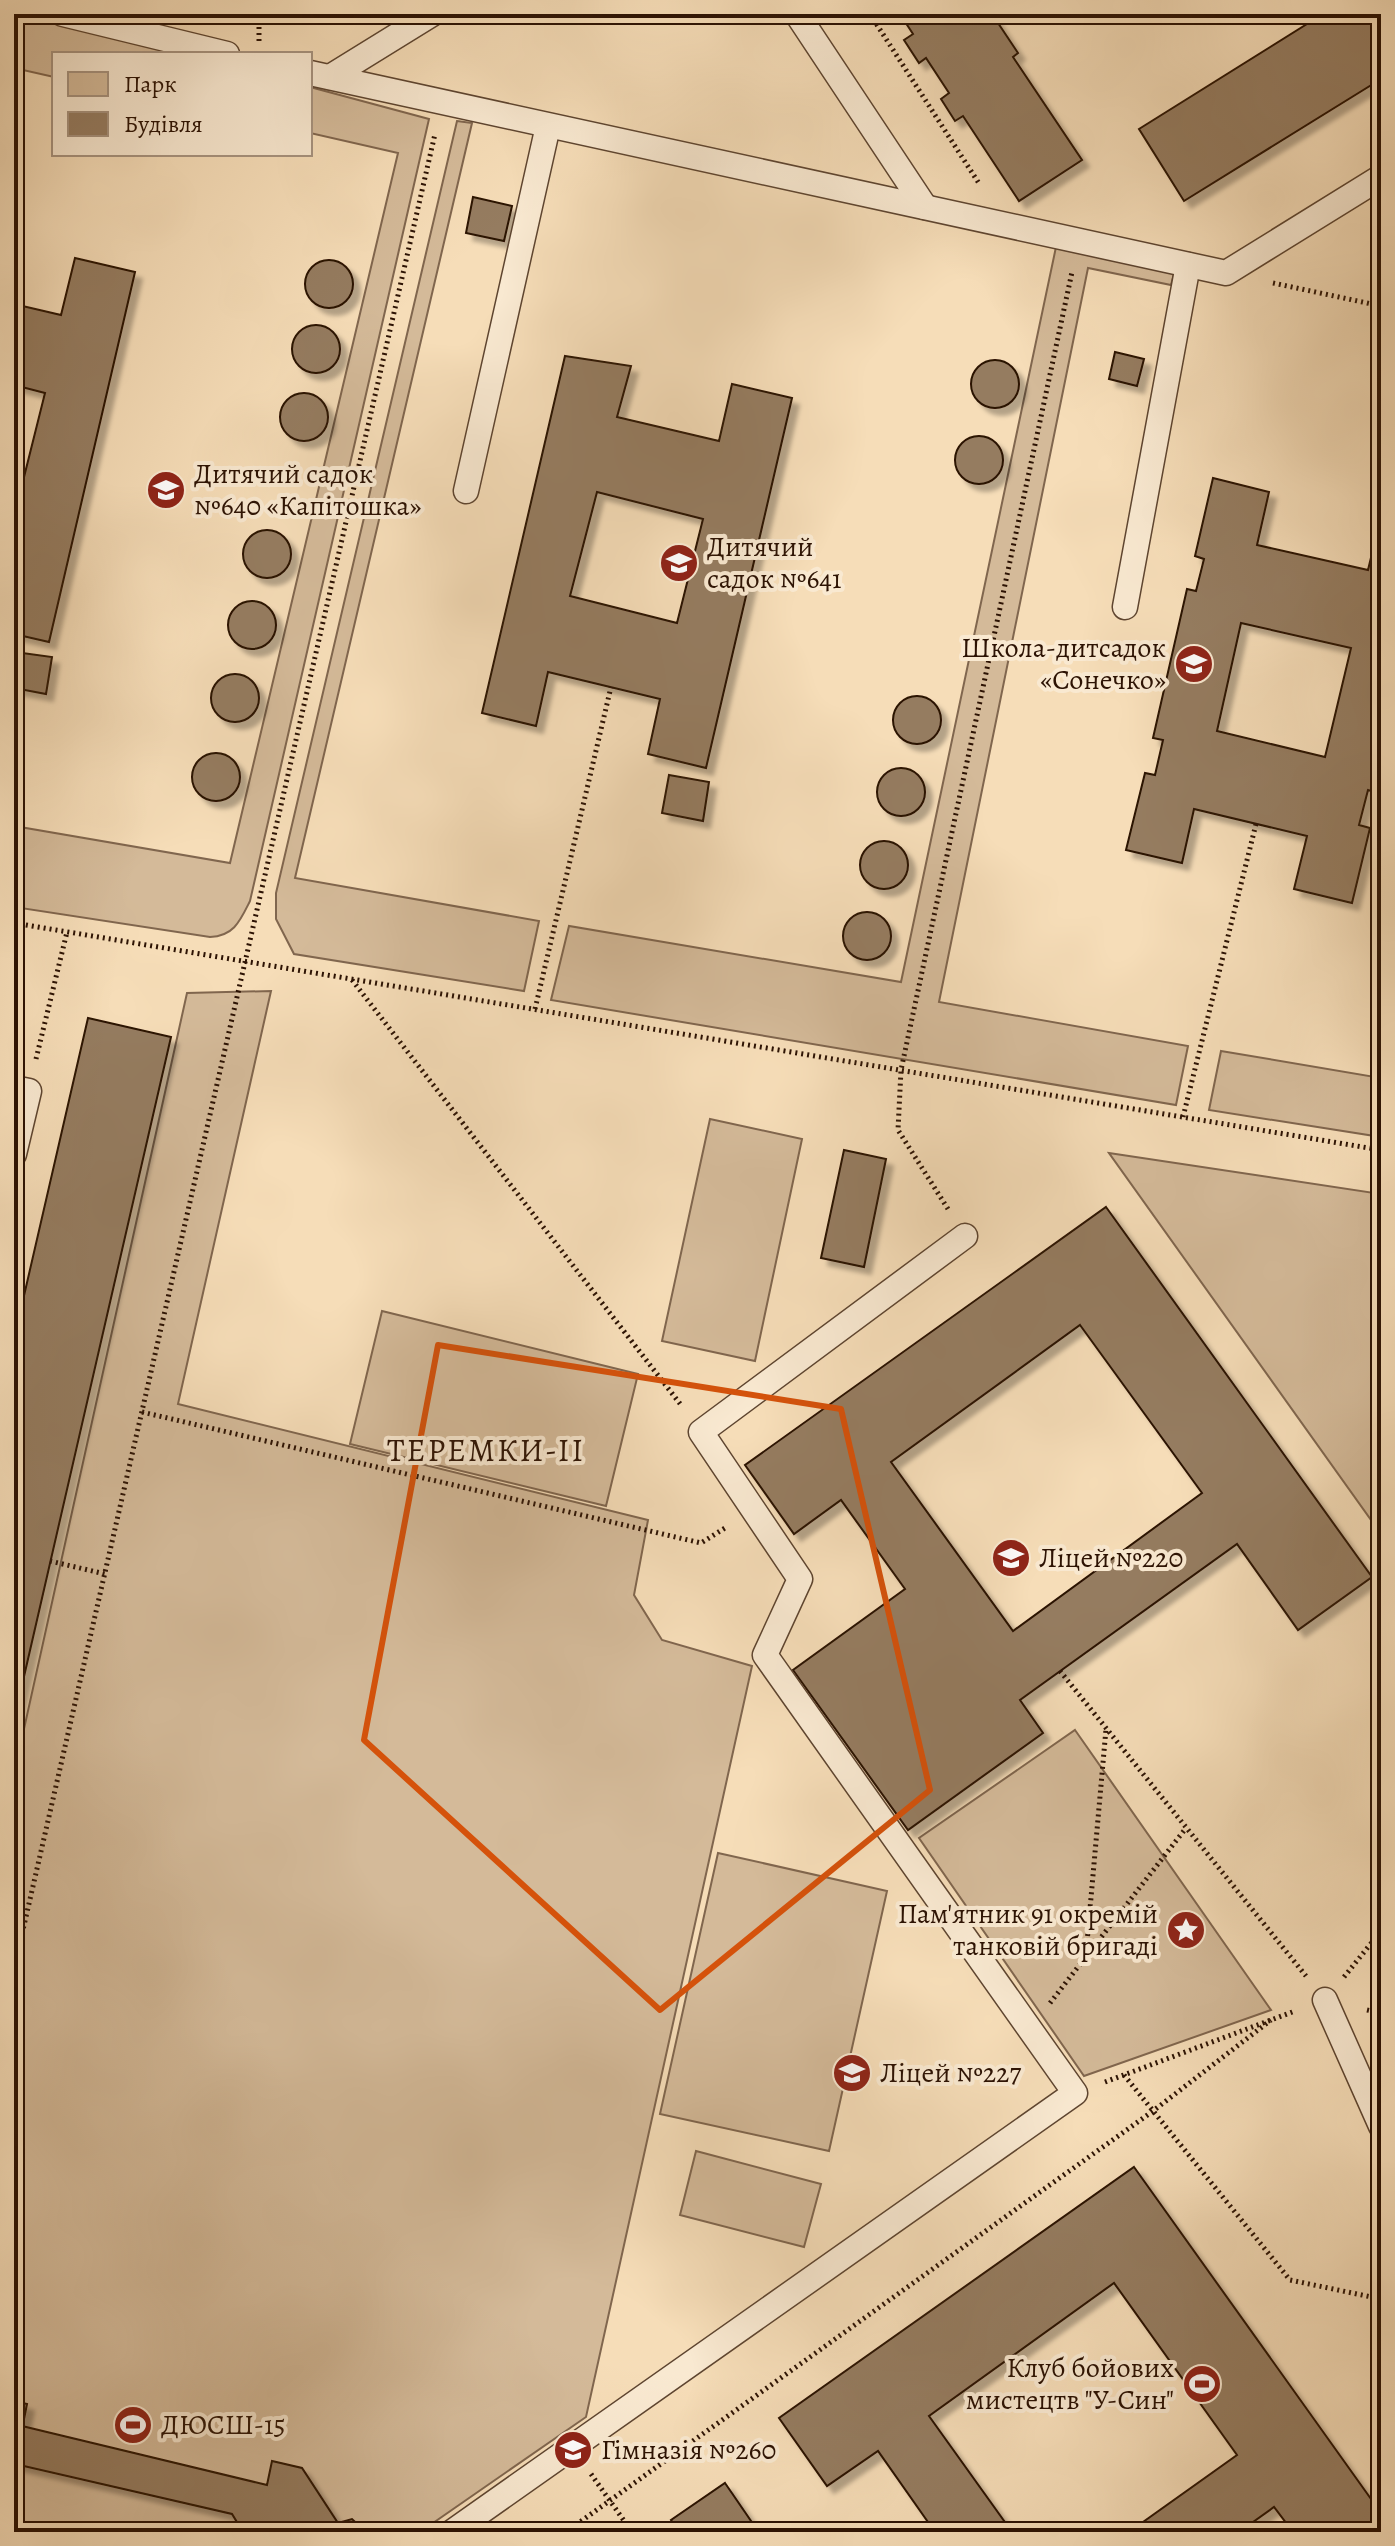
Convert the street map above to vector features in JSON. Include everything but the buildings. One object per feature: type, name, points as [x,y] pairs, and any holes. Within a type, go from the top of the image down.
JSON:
[{"type":"lane","points":[[63,14],[219,52]]},
{"type":"lane","points":[[320,75],[432,14]]},
{"type":"lane","points":[[797,14],[925,207]]},
{"type":"lane","points":[[320,75],[1226,273],[1381,177]]},
{"type":"lane","points":[[466,491],[548,126]]},
{"type":"lane","points":[[1125,607],[1188,265]]},
{"type":"lane","points":[[14,1154],[21,1089]]},
{"type":"lane","points":[[452,2532],[1075,2093],[765,1655],[800,1579],[701,1432],[965,1236]]},
{"type":"lane","points":[[1325,2000],[1381,2126]]},
{"type":"path","points":[[259,14],[259,52]]},
{"type":"path","points":[[870,14],[1005,223]]},
{"type":"path","points":[[14,1969],[442,104]]},
{"type":"path","points":[[965,1236],[898,1130],[901,1070],[1079,240]]},
{"type":"path","points":[[1226,273],[1381,306]]},
{"type":"path","points":[[535,1009],[611,687]]},
{"type":"path","points":[[1183,1117],[1256,824]]},
{"type":"path","points":[[14,923],[1381,1150]]},
{"type":"path","points":[[21,1089],[67,932]]},
{"type":"path","points":[[351,979],[701,1432]]},
{"type":"path","points":[[142,1412],[701,1543],[753,1509]]},
{"type":"path","points":[[50,1561],[105,1574]]},
{"type":"path","points":[[1060,1671],[1325,2000]]},
{"type":"path","points":[[1086,1957],[1106,1728]]},
{"type":"path","points":[[1029,2029],[1186,1828]]},
{"type":"path","points":[[1075,2093],[1325,2000],[1381,1931]]},
{"type":"path","points":[[566,2532],[1153,2111],[1271,2020]]},
{"type":"path","points":[[1124,2075],[1290,2280],[1381,2299]]},
{"type":"path","points":[[574,2447],[632,2532]]},
{"type":"highlighted area","points":[[438,1345],[841,1409],[930,1790],[660,2010],[364,1740]]},
{"type":"green space","points":[[14,14],[33,14],[176,52],[52,52],[52,77],[14,68]]},
{"type":"green space","points":[[312,88],[429,119],[250,901],[231,930],[210,937],[14,907],[14,826],[230,863],[398,153],[312,133]]},
{"type":"green space","points":[[457,121],[472,123],[295,878],[539,921],[524,991],[294,954],[276,919],[276,893]]},
{"type":"green space","points":[[1056,247],[1175,270],[1171,285],[1088,268],[939,1002],[1188,1046],[1176,1105],[551,1000],[569,926],[901,982]]},
{"type":"green space","points":[[271,991],[178,1404],[648,1520],[634,1595],[662,1640],[752,1666],[586,2417],[420,2532],[14,2532],[14,1774],[187,993]]},
{"type":"green space","points":[[1221,1051],[1381,1078],[1381,1137],[1209,1110]]},
{"type":"green space","points":[[710,1119],[802,1139],[755,1361],[662,1341]]},
{"type":"green space","points":[[1109,1153],[1381,1194],[1381,1534]]},
{"type":"green space","points":[[382,1311],[638,1374],[606,1506],[350,1444]]},
{"type":"green space","points":[[1075,1730],[1271,2010],[1084,2076],[919,1838]]},
{"type":"green space","points":[[718,1853],[887,1891],[829,2151],[660,2114]]},
{"type":"green space","points":[[696,2151],[821,2184],[804,2247],[680,2215]]},
{"type":"place","name":"Дитячий садок №640 «Капітошка»","points":[[166,490]]},
{"type":"place","name":"Дитячий садок №641","points":[[679,563]]},
{"type":"place","name":"Школа-дитсадок «Сонечко»","points":[[1194,664]]},
{"type":"place","name":"Ліцей №220","points":[[1011,1558]]},
{"type":"place","name":"Пам'ятник 91 окремій танковій бригаді","points":[[1186,1930]]},
{"type":"place","name":"Ліцей №227","points":[[852,2073]]},
{"type":"place","name":"Клуб бойових мистецтв \"У-Син\"","points":[[1202,2384]]},
{"type":"place","name":"ДЮСШ-15","points":[[133,2425]]},
{"type":"place","name":"Гімназія №260","points":[[573,2450]]},
{"type":"district","name":"ТЕРЕМКИ-ІІ","points":[[486,1450]]}]
